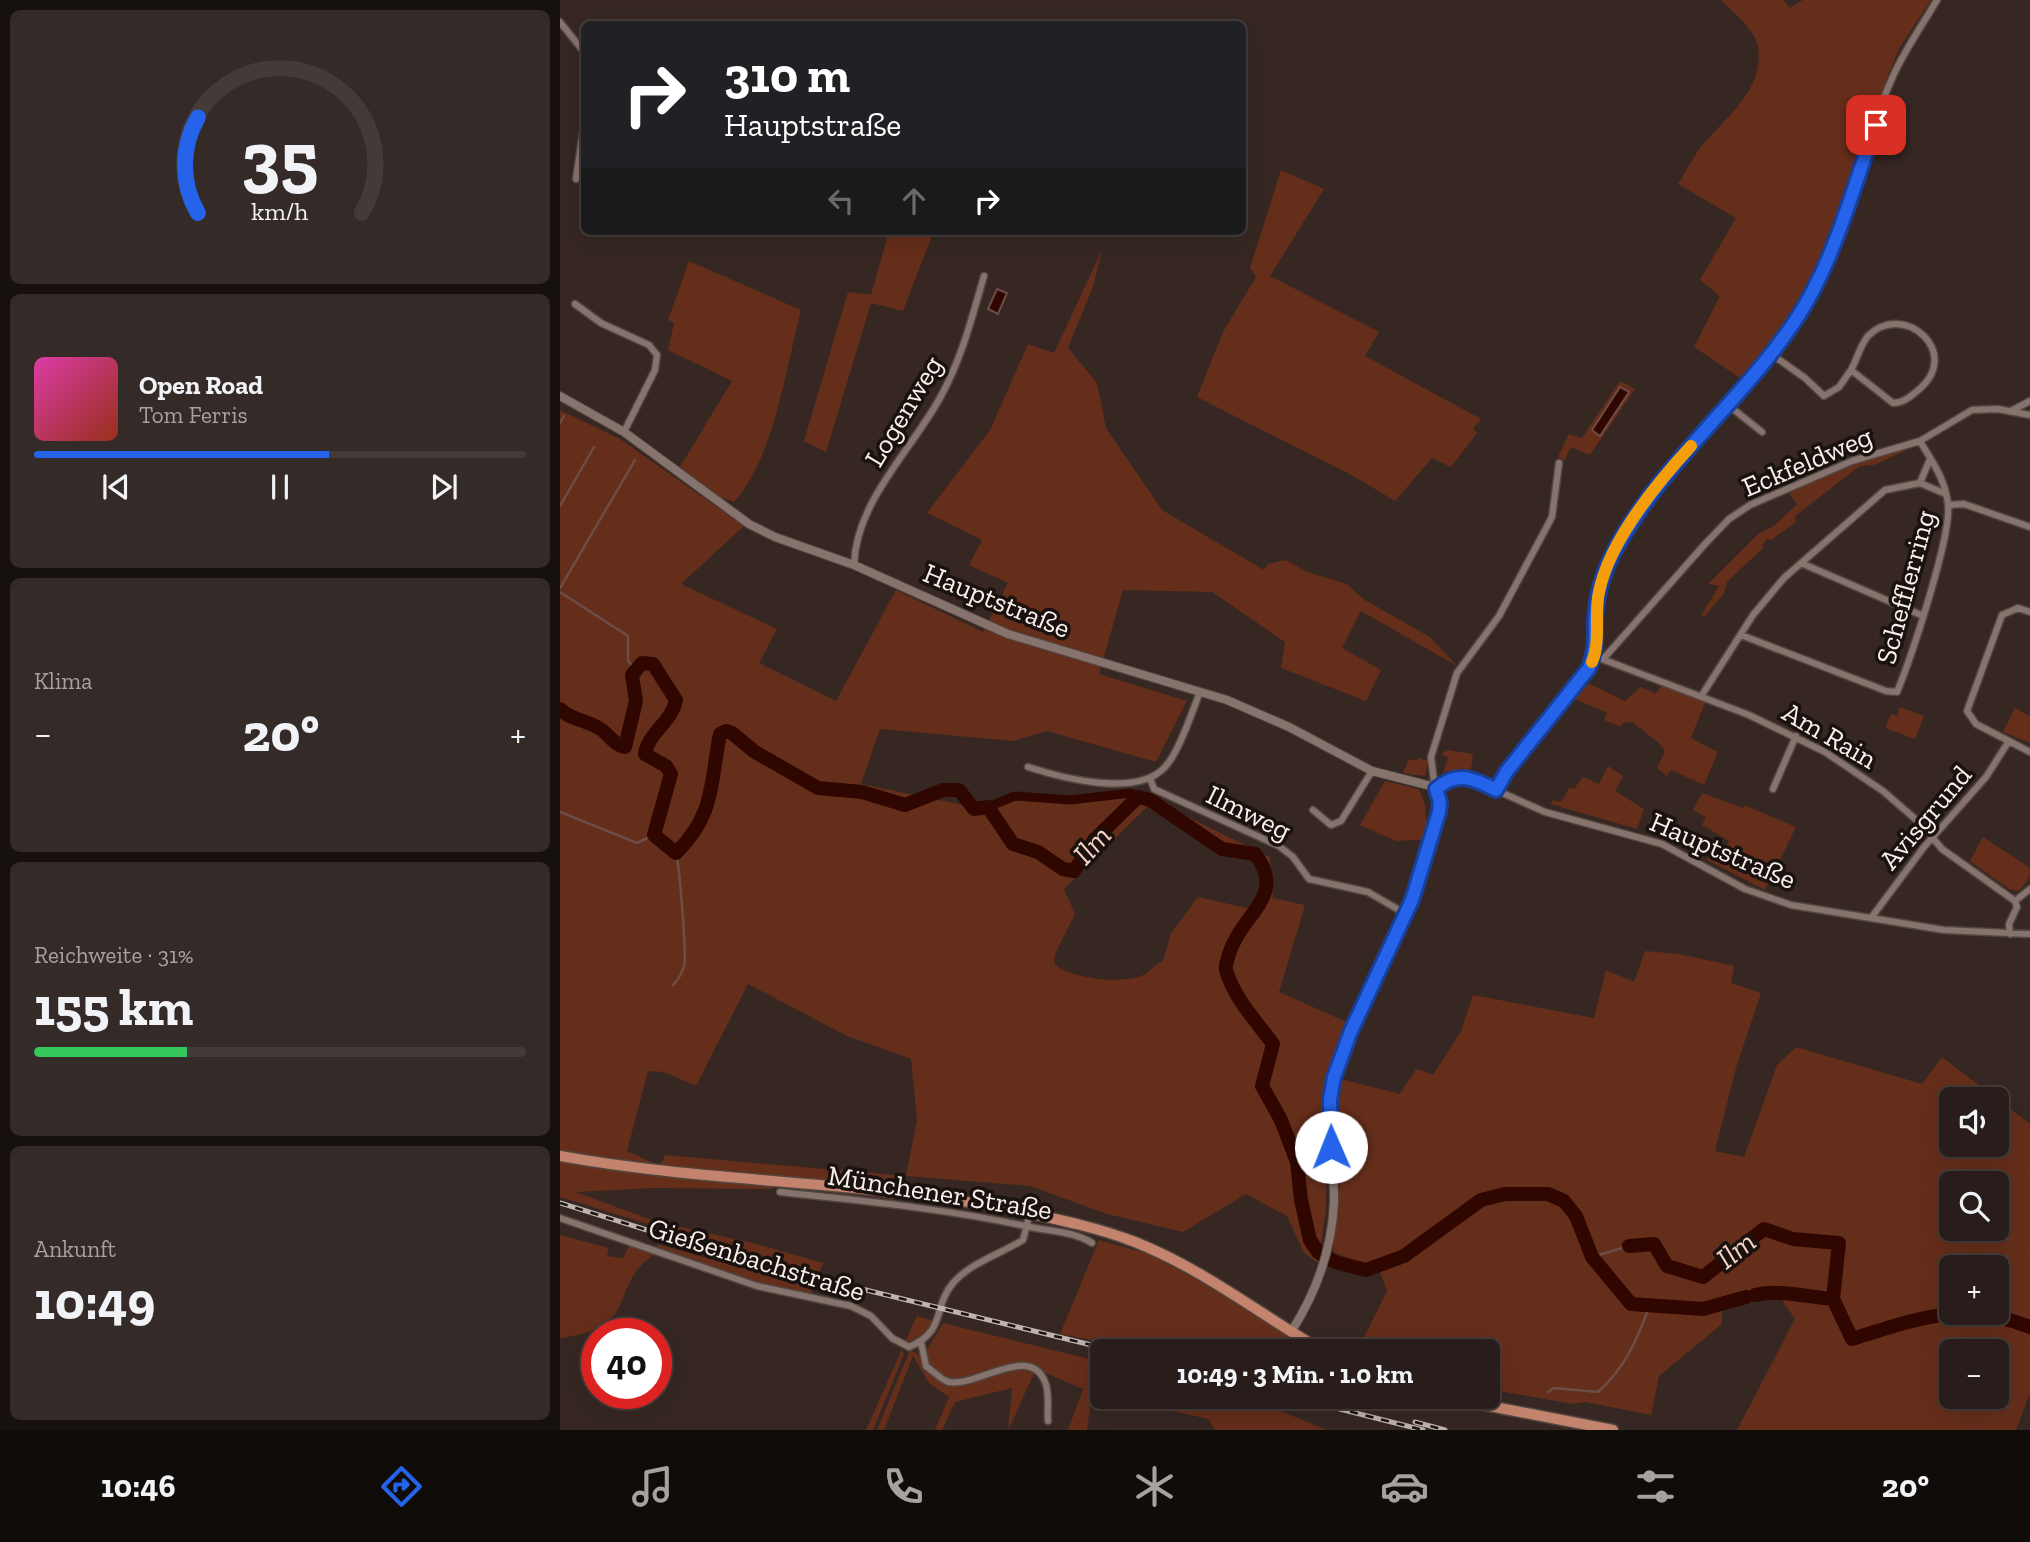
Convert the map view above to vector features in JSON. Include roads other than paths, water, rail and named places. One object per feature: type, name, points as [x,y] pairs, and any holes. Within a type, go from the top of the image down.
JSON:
[{"type":"main road","name":"Münchener Straße","points":[[560,1156],[633,1167],[890,1190],[1030,1213],[1101,1231],[1153,1250],[1203,1276],[1303,1339]]},
{"type":"main road","points":[[1500,1409],[1590,1428],[1613,1430]]},
{"type":"street","points":[[1496,790],[1507,771],[1582,678],[1594,656],[1599,592],[1616,549],[1661,481],[1728,405],[1796,321],[1821,275],[1894,75],[1937,0]]},
{"type":"street","points":[[560,22],[581,47]]},
{"type":"street","points":[[576,179],[581,145]]},
{"type":"street","name":"Logenweg","points":[[854,565],[859,533],[872,505],[936,405],[957,363],[984,276]]},
{"type":"street","points":[[575,304],[601,323],[649,345],[657,355],[655,370],[624,432]]},
{"type":"street","points":[[1771,354],[1805,377],[1824,396],[1839,387],[1852,370],[1867,337],[1887,325],[1914,328],[1929,342],[1934,354],[1935,365],[1930,380],[1898,403],[1883,398],[1852,370]]},
{"type":"street","name":"Hauptstraße","points":[[560,396],[624,432],[749,524],[801,547],[854,565],[1008,634],[1227,700],[1289,727],[1372,771],[1426,783],[1436,789],[1445,781],[1462,777],[1545,812],[1662,844],[1762,897],[1799,907],[1944,930],[2030,934]]},
{"type":"street","points":[[2011,411],[2030,401]]},
{"type":"street","points":[[1728,405],[1762,432]]},
{"type":"street","name":"Eckfeldweg","points":[[1605,657],[1679,571],[1737,513],[1852,461],[1920,441],[1972,410],[2011,411],[2030,415]]},
{"type":"street","name":"Schefflerring","points":[[1741,635],[1886,691],[1897,692],[1946,529],[1949,505],[1940,473],[1920,441]]},
{"type":"street","name":"Schefflerring","points":[[1920,483],[1930,459]]},
{"type":"street","points":[[1290,1332],[1314,1291],[1329,1242],[1334,1203],[1330,1131],[1334,1077],[1351,1031],[1406,914],[1439,812],[1440,802],[1431,757],[1457,674],[1499,616],[1552,517],[1559,463]]},
{"type":"street","name":"Schefflerring","points":[[1702,695],[1765,599],[1801,563],[1885,490],[1920,483],[1946,494]]},
{"type":"street","points":[[1949,505],[1964,504],[2030,527]]},
{"type":"street","points":[[1801,563],[1921,615]]},
{"type":"street","name":"Avisgrund","points":[[2030,612],[2018,608],[2003,615],[1967,711],[1976,724],[2030,752]]},
{"type":"street","name":"Am Rain","points":[[1594,656],[1605,657],[1702,695],[1796,736],[1868,779],[1912,816],[1933,839],[2015,901]]},
{"type":"street","points":[[1028,766],[1083,782],[1104,784],[1150,778],[1169,762],[1200,692]]},
{"type":"street","points":[[1773,789],[1796,736]]},
{"type":"street","name":"Avisgrund","points":[[1871,918],[1986,777],[2009,741]]},
{"type":"street","points":[[1313,810],[1331,825],[1341,821],[1372,771]]},
{"type":"street","name":"Ilmweg","points":[[1150,778],[1154,789],[1284,849],[1309,879],[1368,892],[1406,914]]},
{"type":"street","points":[[2010,934],[2009,924],[2017,907],[2015,901],[2030,888]]},
{"type":"street","name":"Münchener Straße","points":[[780,1192],[891,1204],[1029,1227],[1079,1237],[1092,1243]]},
{"type":"street","points":[[1030,1213],[1029,1227],[1023,1240],[967,1271],[952,1284],[934,1329],[921,1342],[926,1366],[946,1381],[961,1382],[1021,1364],[1036,1369],[1046,1383],[1048,1421]]},
{"type":"street","name":"Gießenbachstraße","points":[[560,1219],[757,1286],[851,1306],[871,1316],[892,1338],[907,1346],[921,1342]]},
{"type":"waterway","points":[[560,423],[564,416]]},
{"type":"waterway","points":[[560,506],[594,447]]},
{"type":"waterway","points":[[560,588],[635,460]]},
{"type":"waterway","points":[[560,592],[628,636],[628,661],[635,669]]},
{"type":"waterway","name":"Ilm","points":[[560,709],[601,729],[617,744],[625,747],[636,701],[632,675],[642,663],[653,664],[676,700],[670,715],[651,740],[645,754],[666,766],[671,774],[654,835],[676,853],[689,839],[704,812],[712,784],[720,734],[726,731],[755,752],[818,788],[862,792],[905,805],[943,790],[959,790],[974,809],[988,807],[1013,844],[1038,852],[1063,869],[1074,871],[1094,840],[1138,797],[1150,800],[1222,849],[1255,854],[1264,869],[1267,882],[1264,894],[1235,940],[1226,970],[1240,1000],[1273,1044],[1262,1086],[1281,1120],[1297,1162],[1301,1200],[1310,1240],[1318,1252],[1335,1262],[1366,1270],[1404,1256],[1481,1200],[1505,1194],[1548,1194],[1564,1201],[1576,1216],[1592,1257],[1631,1304],[1703,1309],[1746,1297]]},
{"type":"waterway","points":[[988,807],[1015,796],[1070,800],[1131,793],[1138,797]]},
{"type":"waterway","points":[[560,812],[637,843],[654,835]]},
{"type":"waterway","points":[[673,985],[682,971],[685,959],[676,853]]},
{"type":"waterway","name":"Ilm","points":[[1629,1246],[1654,1244],[1667,1266],[1703,1277],[1764,1229],[1793,1239],[1839,1243],[1833,1299],[1852,1339],[1940,1315],[1983,1315],[2030,1327]]},
{"type":"waterway","name":"Ilm","points":[[1592,1257],[1629,1246]]},
{"type":"waterway","name":"Ilm","points":[[1755,1295],[1783,1293],[1833,1299]]},
{"type":"waterway","points":[[1548,1392],[1554,1388],[1598,1392],[1616,1373],[1629,1353],[1649,1307]]},
{"type":"railway","points":[[560,1203],[743,1260],[1090,1345]]},
{"type":"railway","points":[[1340,1409],[1423,1430]]},
{"type":"railway","points":[[1415,1422],[1445,1430]]}]
